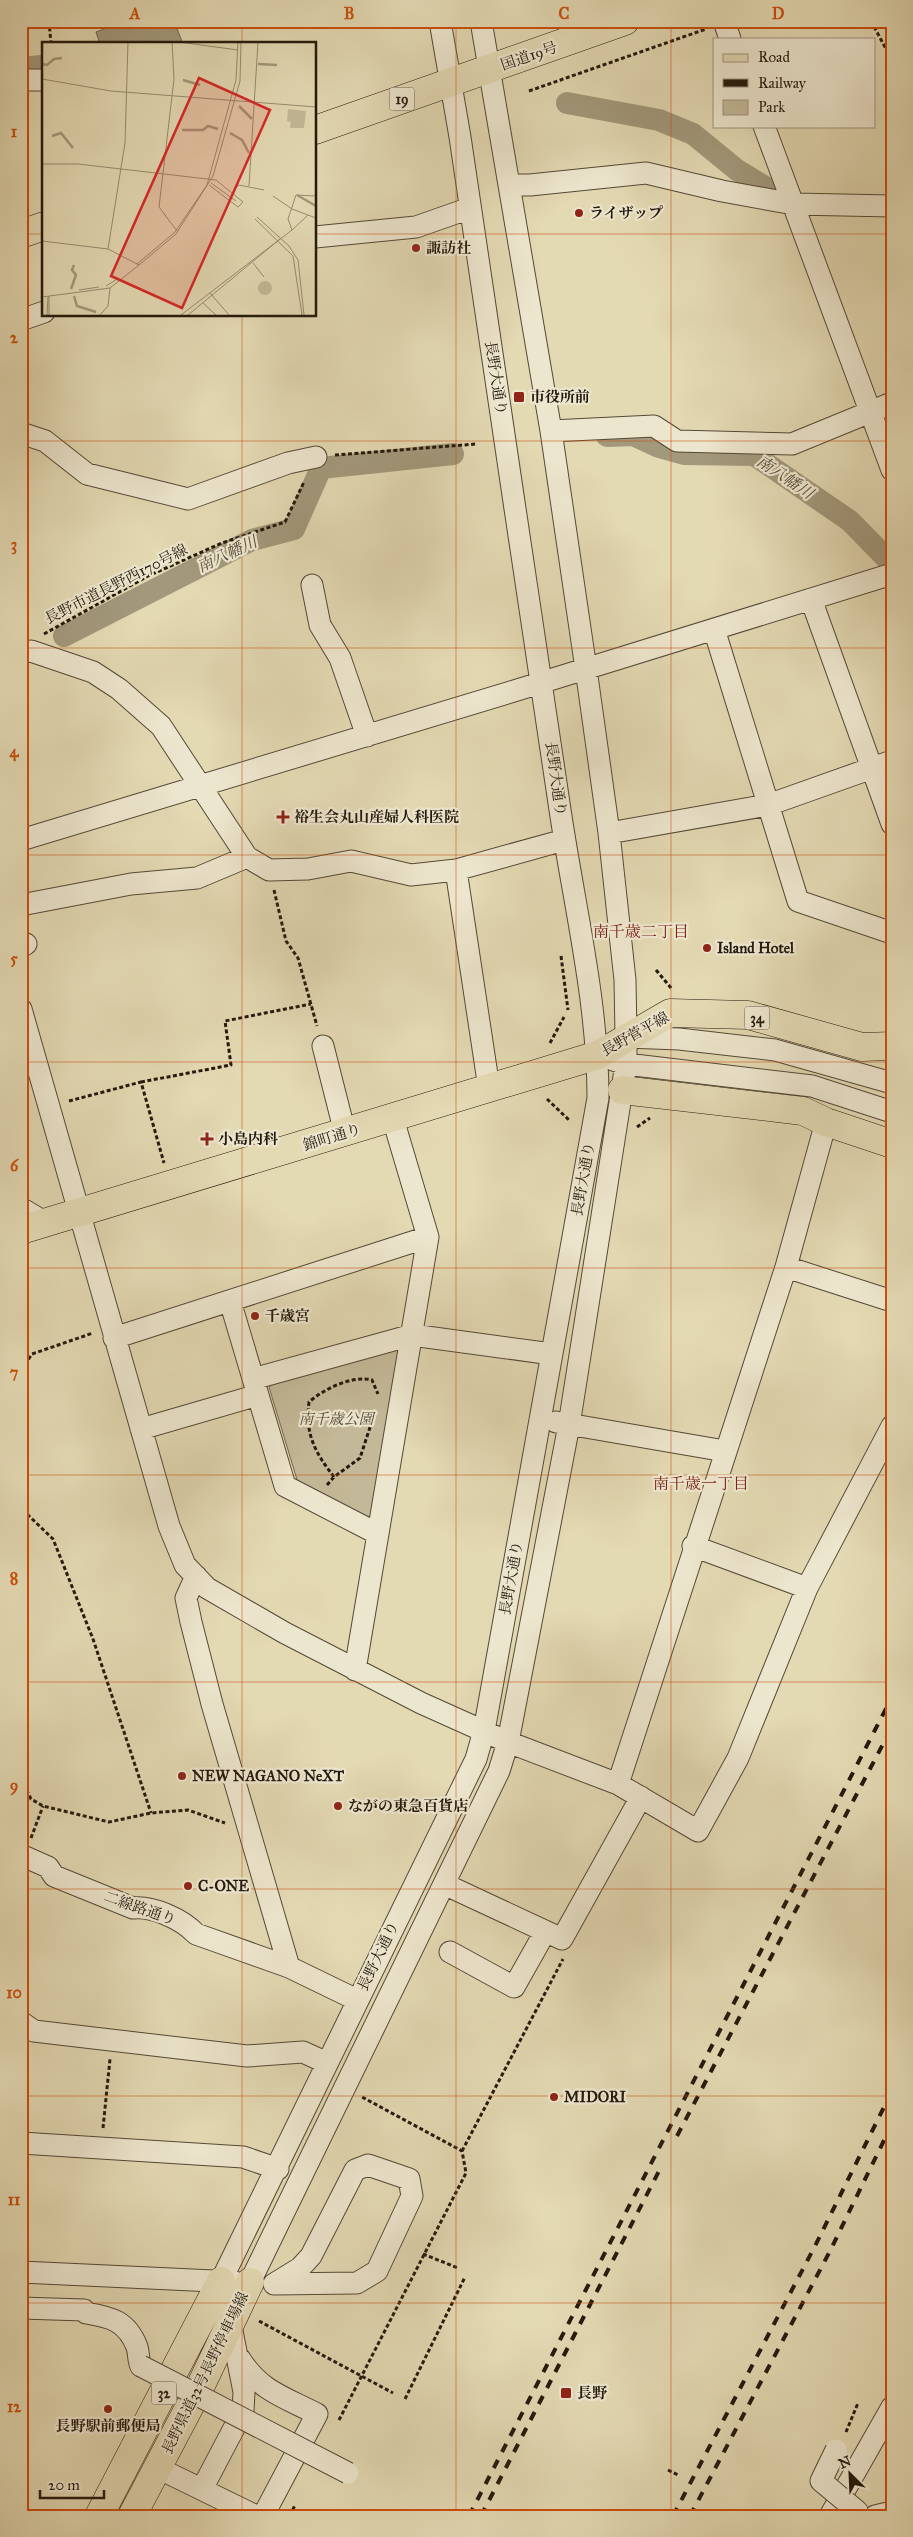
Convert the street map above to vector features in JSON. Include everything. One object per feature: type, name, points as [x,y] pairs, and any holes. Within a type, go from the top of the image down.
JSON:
[{"type":"main road","name":"国道19号","points":[[490,69],[624,21]]},
{"type":"main road","name":"19","points":[[316,130],[490,69]]},
{"type":"main road","points":[[21,234],[42,227]]},
{"type":"main road","name":"長野菅平線","points":[[552,1058],[598,1055],[670,1013],[748,1015],[862,1046],[892,1046]]},
{"type":"main road","name":"錦町通り","points":[[34,1227],[393,1119],[489,1088],[552,1058]]},
{"type":"main road","points":[[624,1077],[803,1111],[826,1122],[892,1144]]},
{"type":"main road","name":"長野県道32号長野停車場線","points":[[99,2516],[221,2281]]},
{"type":"main road","name":"長野県道32号長野停車場線","points":[[132,2516],[202,2383],[230,2320],[262,2283]]},
{"type":"street","name":"長野大通り","points":[[221,2281],[278,2169],[357,2000],[476,1759],[484,1731],[598,1098],[598,1055],[440,21]]},
{"type":"street","name":"長野大通り","points":[[262,2283],[264,2254],[499,1771],[508,1742],[569,1425],[624,1077],[626,1037],[625,980],[609,833],[551,431],[481,21]]},
{"type":"street","points":[[715,25],[729,38]]},
{"type":"street","points":[[21,80],[42,80]]},
{"type":"street","points":[[765,128],[892,470]]},
{"type":"street","points":[[510,185],[530,185],[646,173],[722,191],[794,204],[892,206]]},
{"type":"street","points":[[316,237],[416,227],[470,208]]},
{"type":"street","points":[[21,320],[42,313]]},
{"type":"street","points":[[551,431],[654,426],[677,441],[792,444],[892,403]]},
{"type":"street","points":[[21,434],[45,440],[87,474],[188,499],[288,463],[316,456]]},
{"type":"street","points":[[21,840],[542,683],[892,574]]},
{"type":"street","points":[[312,585],[320,625],[340,658],[367,736]]},
{"type":"street","points":[[810,599],[892,824]]},
{"type":"street","points":[[714,629],[798,901],[892,933]]},
{"type":"street","points":[[21,653],[31,651],[94,672],[119,689],[161,726],[247,857],[269,870],[308,869],[351,861],[411,875],[456,870],[564,840]]},
{"type":"street","points":[[609,833],[768,805],[892,760]]},
{"type":"street","points":[[21,905],[131,884],[197,878],[247,857]]},
{"type":"street","points":[[456,870],[489,1088]]},
{"type":"street","points":[[21,1009],[169,1526],[185,1565],[207,1588],[355,1670],[508,1742],[618,1784],[698,1831],[738,1758],[807,1588],[892,1426]]},
{"type":"street","points":[[626,1037],[679,1039],[775,1050],[892,1083]]},
{"type":"street","points":[[323,1046],[346,1133]]},
{"type":"street","points":[[598,1055],[624,1077],[812,1086],[892,1112]]},
{"type":"street","points":[[355,1670],[428,1237],[393,1119]]},
{"type":"street","points":[[618,1784],[693,1546],[786,1267],[826,1122]]},
{"type":"street","points":[[21,1208],[34,1227]]},
{"type":"street","points":[[113,1333],[230,1301],[428,1237]]},
{"type":"street","points":[[786,1267],[892,1301]]},
{"type":"street","points":[[230,1301],[284,1486],[378,1534]]},
{"type":"street","points":[[141,1430],[256,1387],[412,1335],[552,1354]]},
{"type":"street","points":[[540,1420],[726,1451]]},
{"type":"street","points":[[693,1546],[807,1588]]},
{"type":"street","points":[[196,1576],[186,1598],[249,1832],[288,1967]]},
{"type":"street","points":[[450,1952],[514,1987],[554,1936],[641,1797]]},
{"type":"street","name":"二線路通り","points":[[23,1856],[48,1868],[54,1876],[132,1908],[144,1907],[188,1925],[196,1934],[288,1967],[357,2000]]},
{"type":"street","points":[[444,1884],[554,1936]]},
{"type":"street","points":[[21,2022],[34,2031],[247,2056],[303,2052],[327,2063]]},
{"type":"street","points":[[21,2143],[243,2157],[278,2169]]},
{"type":"street","points":[[21,2272],[262,2283],[357,2283],[377,2271],[412,2196],[408,2179],[368,2164],[355,2170],[311,2256],[300,2268],[262,2283]]},
{"type":"street","points":[[250,2222],[264,2254]]},
{"type":"street","points":[[202,2489],[243,2411],[244,2392],[238,2356],[221,2281]]},
{"type":"street","points":[[21,2308],[84,2310],[86,2313],[114,2318],[132,2336],[141,2366],[348,2474]]},
{"type":"street","points":[[238,2356],[251,2376],[264,2387],[317,2414],[263,2516]]},
{"type":"street","points":[[861,2516],[832,2513],[892,2407]]},
{"type":"street","points":[[836,2450],[821,2481],[857,2511],[855,2516]]},
{"type":"street","points":[[158,2468],[256,2516]]},
{"type":"street","points":[[874,2516],[892,2512]]},
{"type":"path","points":[[49,21],[51,42]]},
{"type":"path","points":[[871,21],[892,60]]},
{"type":"path","points":[[530,91],[715,25]]},
{"type":"path","points":[[316,456],[476,444]]},
{"type":"path","name":"長野市道長野西170号線","points":[[40,636],[148,576],[222,543],[285,522],[316,456]]},
{"type":"path","points":[[269,870],[286,941],[298,958],[323,1046]]},
{"type":"path","points":[[656,970],[674,991]]},
{"type":"path","points":[[49,1107],[141,1082],[231,1065],[225,1021],[311,1004]]},
{"type":"path","points":[[552,1058],[564,1017]]},
{"type":"path","points":[[141,1082],[170,1186]]},
{"type":"path","points":[[547,1099],[569,1120]]},
{"type":"path","points":[[21,1370],[32,1354],[113,1333]]},
{"type":"path","points":[[334,1477],[317,1454],[310,1436],[307,1418],[309,1402],[320,1393],[364,1378],[372,1380],[378,1392],[378,1400]]},
{"type":"path","points":[[314,1501],[334,1477],[360,1458],[377,1408]]},
{"type":"path","points":[[21,1512],[28,1515],[54,1538],[85,1618],[151,1813]]},
{"type":"path","points":[[21,1778],[31,1799],[43,1806],[109,1822],[151,1813],[188,1810],[249,1832]]},
{"type":"path","points":[[23,1856],[43,1806]]},
{"type":"path","points":[[462,2152],[564,1956],[554,1936]]},
{"type":"path","points":[[101,2148],[111,2041]]},
{"type":"path","points":[[423,2254],[458,2268]]},
{"type":"path","points":[[405,2399],[465,2277]]},
{"type":"path","points":[[259,2319],[393,2393]]},
{"type":"path","points":[[855,2414],[858,2403]]},
{"type":"path","points":[[668,2470],[678,2475]]},
{"type":"green space","name":"南千歳公園","points":[[396,1345],[404,1351],[374,1518],[368,1521],[298,1483],[269,1387],[279,1378]]},
{"type":"shaded area","points":[[125,21],[174,21],[182,42],[99,42],[96,32]]},
{"type":"waterway","points":[[21,68],[41,66]]},
{"type":"waterway","points":[[567,103],[659,120],[693,134],[737,170],[765,187]]},
{"type":"waterway","name":"南八幡川","points":[[607,436],[633,435],[659,447],[684,454],[754,455],[850,521],[892,564]]},
{"type":"waterway","name":"南八幡川","points":[[64,636],[252,540],[294,529],[321,468],[453,454]]},
{"type":"railway","points":[[469,2516],[892,1697]]},
{"type":"railway","points":[[677,2136],[892,1727]]},
{"type":"railway","points":[[673,2516],[815,2246],[892,2091]]},
{"type":"railway","points":[[690,2516],[830,2251],[892,2124]]},
{"type":"railway","points":[[481,2516],[660,2169]]},
{"type":"place","name":"ライザップ","points":[[579,213]]},
{"type":"place","name":"諏訪社","points":[[416,248]]},
{"type":"place","name":"市役所前","points":[[519,397]]},
{"type":"place","name":"裕生会丸山産婦人科医院","points":[[283,817]]},
{"type":"place","name":"Island Hotel","points":[[707,948]]},
{"type":"place","name":"小島内科","points":[[207,1139]]},
{"type":"place","name":"千歳宮","points":[[255,1316]]},
{"type":"place","name":"NEW NAGANO NeXT","points":[[182,1776]]},
{"type":"place","name":"ながの東急百貨店","points":[[338,1806]]},
{"type":"place","name":"C-ONE","points":[[188,1886]]},
{"type":"place","name":"MIDORI","points":[[554,2097]]},
{"type":"place","name":"長野","points":[[566,2393]]},
{"type":"place","name":"長野駅前郵便局","points":[[108,2409]]},
{"type":"district","name":"南千歳二丁目","points":[[641,931]]},
{"type":"district","name":"南千歳一丁目","points":[[701,1483]]}]
